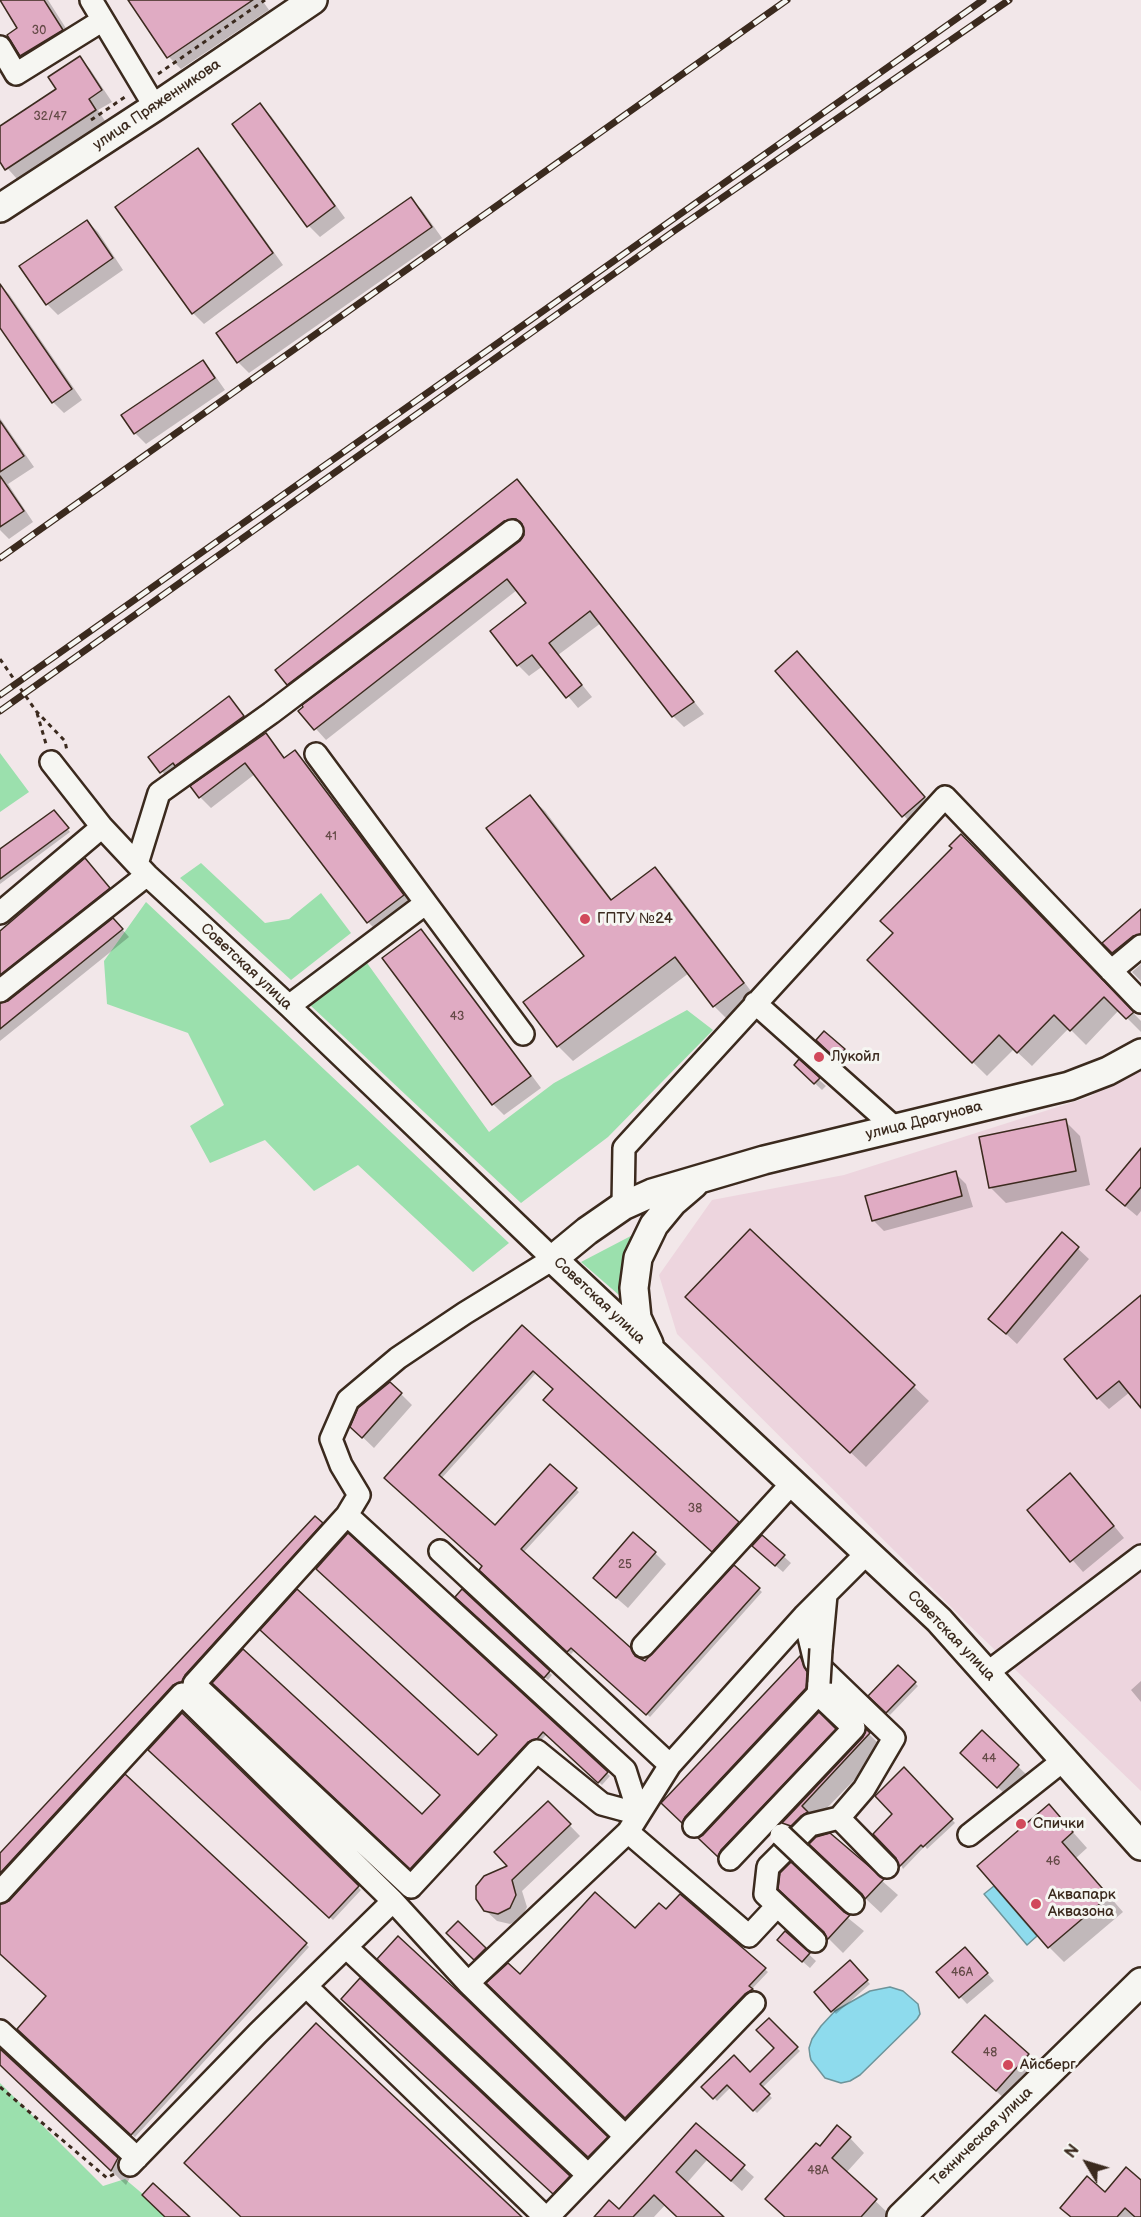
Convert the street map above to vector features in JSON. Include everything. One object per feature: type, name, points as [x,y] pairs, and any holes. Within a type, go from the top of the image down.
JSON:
[{"type":"main road","name":"улица Пряженникова","points":[[0,208],[149,96],[313,0]]},
{"type":"main road","name":"улица Драгунова","points":[[553,1259],[586,1231],[623,1206],[652,1193],[702,1177],[894,1127],[1069,1086],[1107,1071],[1141,1053]]},
{"type":"main road","points":[[652,1350],[637,1318],[634,1288],[638,1258],[654,1225],[673,1202],[702,1177]]},
{"type":"main road","name":"Советская улица","points":[[553,1259],[939,1620],[1138,1842]]},
{"type":"main road","name":"Техническая улица","points":[[901,2217],[1141,1982]]},
{"type":"street","points":[[91,0],[149,96]]},
{"type":"street","points":[[0,46],[16,74],[103,20]]},
{"type":"street","points":[[0,991],[142,870],[159,793],[271,713],[512,531]]},
{"type":"street","points":[[316,754],[523,1034]]},
{"type":"street","name":"Советская улица","points":[[59,757],[102,826],[142,870],[289,1006],[553,1259]]},
{"type":"street","points":[[623,1206],[624,1148],[945,797],[1141,1002]]},
{"type":"street","points":[[0,913],[102,826]]},
{"type":"street","points":[[289,1006],[426,903]]},
{"type":"street","points":[[1111,971],[1141,946]]},
{"type":"street","points":[[755,1003],[894,1127]]},
{"type":"street","points":[[553,1259],[465,1312],[398,1358],[348,1400],[331,1439],[341,1465],[359,1495],[347,1515],[194,1684],[411,1887],[537,1751],[602,1804],[634,1823],[749,1936],[777,1906]]},
{"type":"street","points":[[643,1646],[793,1482]]},
{"type":"street","points":[[347,1515],[625,1770],[634,1823]]},
{"type":"street","points":[[440,1551],[670,1766]]},
{"type":"street","points":[[468,1983],[634,1823],[670,1766],[804,1616],[868,1552]]},
{"type":"street","points":[[987,1673],[1141,1556]]},
{"type":"street","points":[[694,1826],[818,1688],[826,1594]]},
{"type":"street","points":[[804,1616],[815,1662],[894,1738],[864,1789],[839,1818],[810,1825],[768,1867],[765,1894],[815,1941]]},
{"type":"street","points":[[730,1859],[773,1828],[854,1728],[818,1688]]},
{"type":"street","points":[[0,1892],[182,1694],[393,1901],[468,1983],[626,2136]]},
{"type":"street","points":[[969,1835],[1069,1764]]},
{"type":"street","points":[[839,1818],[886,1867]]},
{"type":"street","points":[[773,1828],[853,1903]]},
{"type":"street","points":[[0,2031],[133,2162],[393,1901]]},
{"type":"street","points":[[346,1947],[588,2175]]},
{"type":"street","points":[[306,1986],[546,2217],[754,2003]]},
{"type":"path","points":[[149,96],[265,0]]},
{"type":"path","points":[[0,659],[36,711],[59,757]]},
{"type":"path","points":[[36,711],[65,741],[59,757]]},
{"type":"path","points":[[0,2087],[107,2178],[133,2162]]},
{"type":"shaded area","points":[[1141,1067],[1141,1791],[967,1623],[677,1334],[659,1275],[712,1200],[844,1175],[1089,1097]]},
{"type":"green space","points":[[0,753],[29,792],[0,812]]},
{"type":"green space","points":[[201,863],[265,923],[289,919],[321,893],[351,933],[291,980],[180,878]]},
{"type":"green space","points":[[146,902],[509,1243],[473,1272],[358,1165],[314,1191],[265,1140],[210,1163],[190,1126],[224,1105],[188,1033],[107,1004],[104,961]]},
{"type":"green space","points":[[367,963],[489,1132],[554,1083],[687,1010],[713,1030],[608,1137],[521,1203],[310,1005]]},
{"type":"green space","points":[[648,1227],[627,1302],[581,1262]]},
{"type":"green space","points":[[0,2083],[103,2186],[125,2179],[170,2217],[0,2217]]},
{"type":"water","points":[[994,1886],[1037,1936],[1027,1945],[984,1894]]},
{"type":"water","points":[[890,1987],[903,1991],[918,2004],[920,2014],[917,2019],[860,2075],[841,2083],[825,2078],[811,2060],[809,2048],[821,2026],[835,2011],[870,1991]]},
{"type":"building","points":[[0,0],[44,0],[63,30],[20,56],[7,35],[17,28]]},
{"type":"building","points":[[128,0],[253,0],[167,58]]},
{"type":"building","points":[[80,56],[102,90],[89,99],[96,110],[5,170],[0,162],[0,126],[56,89],[48,77]]},
{"type":"building","points":[[260,103],[335,206],[307,227],[232,124]]},
{"type":"building","points":[[198,148],[273,253],[192,314],[115,207]]},
{"type":"building","points":[[411,197],[432,227],[237,363],[216,333]]},
{"type":"building","points":[[87,220],[113,258],[46,305],[19,266]]},
{"type":"building","points":[[0,284],[72,389],[52,403],[0,328]]},
{"type":"building","points":[[203,360],[215,378],[134,434],[121,415]]},
{"type":"building","points":[[0,421],[24,456],[0,472]]},
{"type":"building","points":[[0,476],[24,511],[0,527]]},
{"type":"building","points":[[517,479],[694,702],[672,717],[590,611],[549,643],[582,685],[566,698],[532,655],[517,666],[490,631],[526,603],[507,579],[314,730],[298,711],[303,707],[302,705],[520,541],[524,535],[522,524],[516,519],[504,521],[287,685],[275,670]]},
{"type":"building","points":[[797,651],[925,797],[902,817],[775,671]]},
{"type":"building","points":[[229,696],[244,716],[175,766],[173,763],[160,773],[148,757]]},
{"type":"building","points":[[266,733],[284,758],[295,750],[404,895],[367,923],[245,763],[199,798],[190,786]]},
{"type":"building","name":"ГПТУ №24","points":[[530,795],[611,900],[655,867],[744,983],[713,1007],[675,957],[557,1047],[523,1002],[584,956],[486,828]]},
{"type":"building","points":[[54,810],[69,828],[0,879],[0,849]]},
{"type":"building","points":[[961,834],[1134,1012],[1126,1019],[1104,997],[1070,1031],[1054,1015],[1017,1053],[999,1035],[972,1063],[867,960],[893,933],[880,921],[952,848],[949,846]]},
{"type":"building","points":[[85,858],[110,888],[0,975],[0,931]]},
{"type":"building","points":[[1141,909],[1141,934],[1133,936],[1112,953],[1102,943]]},
{"type":"building","points":[[113,918],[123,929],[0,1029],[0,1003],[8,1001]]},
{"type":"building","points":[[421,929],[531,1076],[492,1105],[382,958]]},
{"type":"building","points":[[824,1031],[845,1049],[836,1059],[816,1040]]},
{"type":"building","points":[[799,1059],[820,1078],[814,1084],[794,1065]]},
{"type":"building","points":[[1066,1119],[1076,1171],[989,1188],[979,1137]]},
{"type":"building","points":[[1141,1148],[1141,1187],[1125,1206],[1106,1190]]},
{"type":"building","points":[[956,1171],[962,1196],[872,1221],[865,1196]]},
{"type":"building","points":[[750,1229],[915,1385],[850,1453],[685,1297]]},
{"type":"building","points":[[1062,1232],[1079,1247],[1006,1334],[988,1319]]},
{"type":"building","points":[[1141,1295],[1141,1408],[1119,1381],[1097,1399],[1064,1359]]},
{"type":"building","points":[[522,1325],[739,1522],[712,1552],[543,1400],[553,1389],[533,1371],[439,1475],[495,1525],[550,1464],[577,1488],[521,1549],[631,1648],[635,1656],[645,1661],[734,1565],[760,1588],[646,1715],[571,1648],[567,1652],[479,1570],[482,1566],[384,1478]]},
{"type":"building","points":[[390,1382],[402,1393],[362,1438],[350,1427],[358,1408]]},
{"type":"building","points":[[1070,1473],[1114,1526],[1070,1562],[1027,1510]]},
{"type":"building","points":[[315,1516],[323,1523],[185,1675],[182,1682],[173,1685],[0,1873],[0,1853]]},
{"type":"building","points":[[633,1532],[656,1552],[616,1598],[593,1578]]},
{"type":"building","points":[[348,1533],[608,1772],[598,1783],[543,1732],[537,1739],[528,1742],[410,1869],[212,1683],[243,1649],[422,1814],[440,1795],[260,1630],[297,1589],[478,1755],[497,1735],[316,1569]]},
{"type":"building","points":[[762,1535],[785,1555],[775,1566],[752,1546]]},
{"type":"building","points":[[462,1589],[550,1671],[544,1678],[455,1597]]},
{"type":"building","points":[[800,1656],[807,1672],[806,1688],[685,1817],[682,1823],[661,1803]]},
{"type":"building","points":[[898,1665],[916,1682],[886,1713],[868,1696]]},
{"type":"building","points":[[819,1712],[836,1729],[721,1850],[718,1857],[698,1838]]},
{"type":"building","points":[[182,1713],[359,1886],[329,1918],[148,1750]]},
{"type":"building","points":[[866,1729],[870,1733],[802,1806],[808,1812],[791,1826],[782,1823],[863,1737]]},
{"type":"building","points":[[982,1730],[1019,1765],[997,1788],[960,1753]]},
{"type":"building","points":[[904,1767],[953,1819],[923,1847],[921,1845],[899,1867],[896,1858],[873,1834],[892,1814],[875,1796]]},
{"type":"building","points":[[125,1774],[307,1943],[131,2135],[17,2029],[46,1996],[0,1954],[0,1904],[9,1901]]},
{"type":"building","points":[[548,1801],[571,1824],[512,1880],[516,1895],[510,1908],[498,1914],[484,1911],[476,1899],[476,1886],[484,1876],[507,1866],[494,1852]]},
{"type":"building","points":[[1049,1804],[1073,1832],[1062,1842],[1109,1896],[1048,1948],[977,1866]]},
{"type":"building","points":[[830,1833],[884,1879],[865,1899],[809,1844],[816,1837]]},
{"type":"building","points":[[791,1862],[850,1915],[827,1940],[824,1932],[778,1889],[780,1873]]},
{"type":"building","points":[[595,1892],[635,1928],[659,1903],[666,1909],[680,1894],[766,1968],[749,1986],[753,1989],[745,1994],[625,2118],[486,1983],[508,1963],[520,1974]]},
{"type":"building","points":[[458,1921],[486,1948],[474,1960],[446,1933]]},
{"type":"building","points":[[785,1931],[810,1953],[802,1962],[777,1940]]},
{"type":"building","points":[[398,1936],[608,2137],[588,2157],[377,1959]]},
{"type":"building","points":[[965,1947],[988,1973],[959,1998],[936,1972]]},
{"type":"building","points":[[850,1960],[868,1980],[831,2012],[814,1992]]},
{"type":"building","points":[[360,1978],[570,2176],[553,2194],[341,1999]]},
{"type":"building","points":[[985,2015],[1029,2054],[996,2091],[952,2052]]},
{"type":"building","points":[[769,2018],[798,2047],[760,2084],[770,2094],[753,2111],[727,2085],[713,2099],[701,2087],[734,2055],[750,2072],[774,2048],[756,2030]]},
{"type":"building","points":[[316,2023],[522,2217],[241,2217],[184,2163]]},
{"type":"building","points":[[0,2049],[118,2158],[111,2171],[0,2065]]},
{"type":"building","points":[[696,2123],[745,2165],[731,2181],[696,2150],[676,2172],[724,2217],[677,2217],[654,2195],[633,2217],[594,2217],[609,2200],[619,2209]]},
{"type":"building","points":[[837,2125],[851,2137],[832,2158],[877,2199],[861,2217],[785,2217],[765,2199],[816,2143],[820,2146]]},
{"type":"building","points":[[1126,2167],[1141,2180],[1141,2217],[1135,2217],[1125,2208],[1117,2217],[1071,2217],[1060,2208],[1087,2176],[1105,2192]]},
{"type":"building","points":[[153,2183],[190,2217],[165,2217],[142,2195]]},
{"type":"railway","points":[[0,558],[787,0]]},
{"type":"railway","points":[[0,695],[983,0]]},
{"type":"railway","points":[[0,711],[674,231],[1009,0]]},
{"type":"place","name":"ГПТУ №24","points":[[585,919]]},
{"type":"place","name":"Лукойл","points":[[819,1057]]},
{"type":"place","name":"Спички","points":[[1021,1824]]},
{"type":"place","name":"Аквапарк Аквазона","points":[[1036,1904]]},
{"type":"place","name":"Айсберг","points":[[1008,2065]]}]
